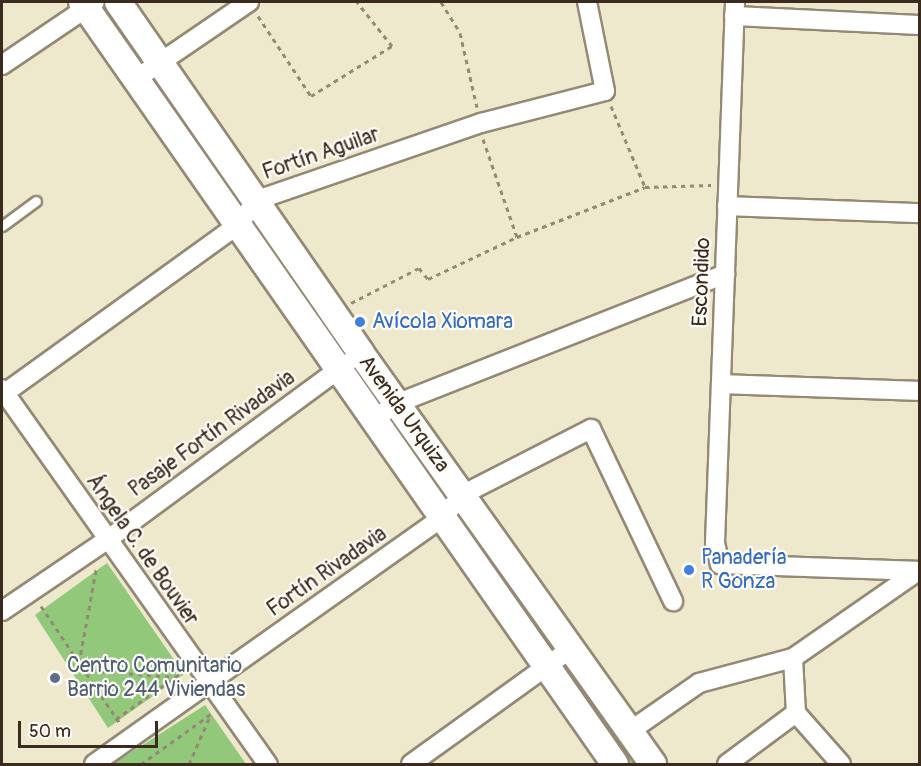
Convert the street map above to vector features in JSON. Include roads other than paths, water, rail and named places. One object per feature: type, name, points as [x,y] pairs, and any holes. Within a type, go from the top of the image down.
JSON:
[{"type":"main road","name":"Avenida Urquiza","points":[[118,2],[360,352],[652,765]]},
{"type":"main road","name":"Avenida Urquiza","points":[[88,3],[136,79],[615,765]]},
{"type":"street","points":[[136,79],[249,2]]},
{"type":"street","name":"Fortín Aguilar","points":[[2,392],[238,225],[257,200],[481,123],[605,91],[586,2]]},
{"type":"street","points":[[2,64],[88,3]]},
{"type":"street","points":[[734,9],[920,25]]},
{"type":"street","name":"Escondido","points":[[734,9],[715,543],[720,564],[919,572]]},
{"type":"street","points":[[727,206],[920,213]]},
{"type":"street","points":[[374,419],[398,403],[725,274]]},
{"type":"street","name":"Pasaje Fortín Rivadavia","points":[[2,611],[106,540],[360,352]]},
{"type":"street","points":[[721,384],[920,391]]},
{"type":"street","name":"Ángela C. de Bouvier","points":[[2,392],[268,765]]},
{"type":"street","name":"Fortín Rivadavia","points":[[94,765],[442,518],[462,495],[591,429],[673,601]]},
{"type":"street","points":[[630,731],[699,683],[793,658],[919,572]]},
{"type":"street","points":[[411,765],[569,650]]},
{"type":"street","points":[[793,658],[796,713],[842,765]]},
{"type":"street","points":[[727,765],[796,713]]},
{"type":"lane","points":[[2,226],[36,201]]},
{"type":"place","name":"Avícola Xiomara","points":[[360,322]]},
{"type":"place","name":"Panadería R Gonza","points":[[689,570]]},
{"type":"place","name":"Centro Comunitario Barrio 244 Viviendas","points":[[55,678]]}]
